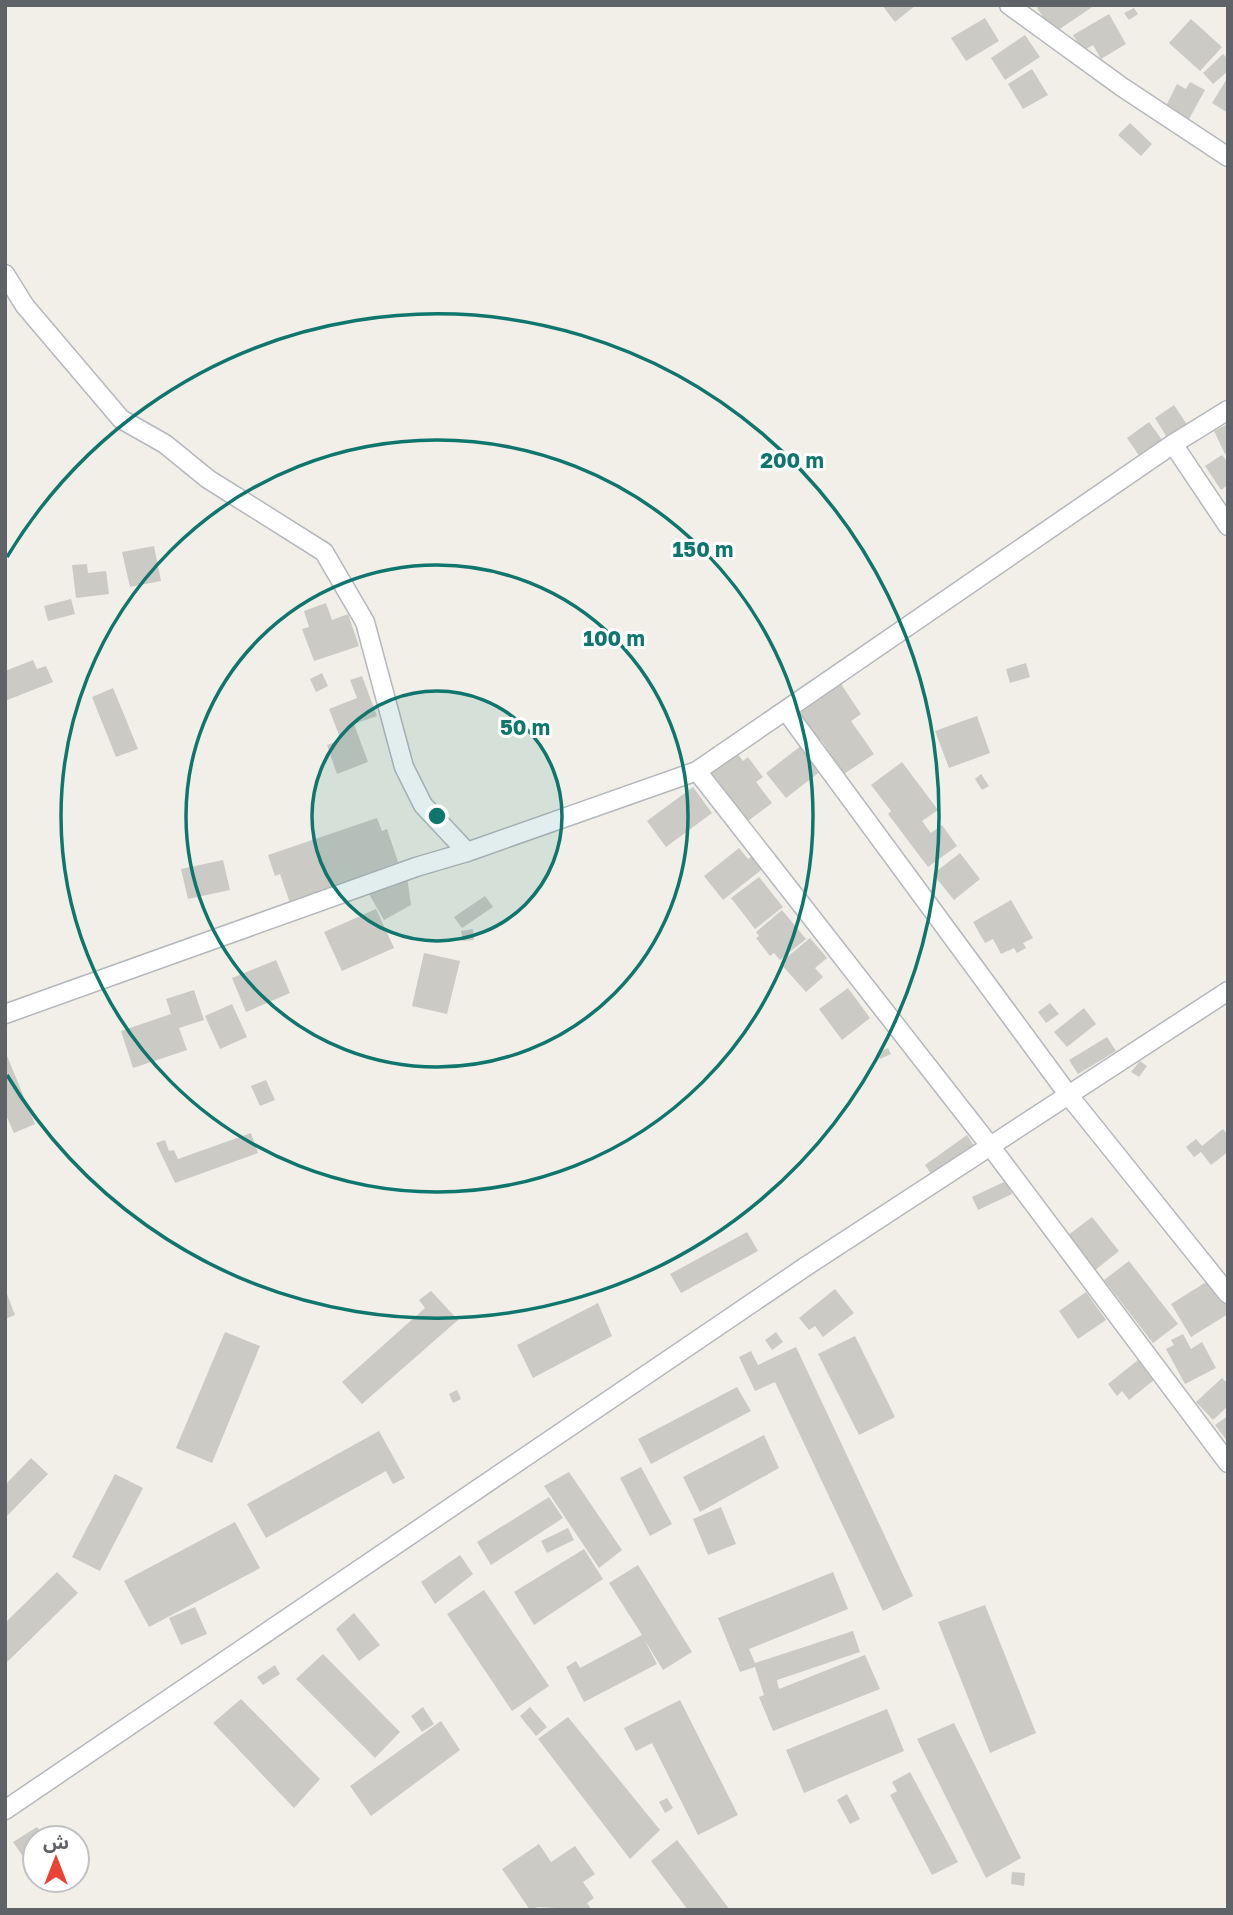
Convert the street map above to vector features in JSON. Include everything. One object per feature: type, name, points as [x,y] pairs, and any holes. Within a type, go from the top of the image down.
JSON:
[{"type":"street","points":[[1009,5],[1122,88],[1228,157]]},
{"type":"street","points":[[5,274],[26,306],[121,419],[164,444],[208,480],[324,552],[366,622],[404,767],[423,804],[467,852]]},
{"type":"street","points":[[5,1014],[403,871],[467,852],[697,771],[1173,444],[1228,410]]},
{"type":"street","points":[[1173,444],[1228,526]]},
{"type":"street","points":[[786,711],[1070,1097],[1228,1294]]},
{"type":"street","points":[[697,771],[989,1146],[1228,1464]]},
{"type":"street","points":[[5,1810],[805,1267],[989,1146],[1070,1097],[1228,991]]},
{"type":"building","points":[[882,5],[916,5],[895,22]]},
{"type":"building","points":[[1040,5],[1095,5],[1054,33],[1037,8]]},
{"type":"building","points":[[1134,8],[1138,14],[1129,20],[1124,13]]},
{"type":"building","points":[[1109,14],[1126,44],[1101,59],[1093,45],[1083,51],[1073,35]]},
{"type":"building","points":[[985,18],[999,41],[966,61],[951,38]]},
{"type":"building","points":[[1191,19],[1222,47],[1200,71],[1169,43]]},
{"type":"building","points":[[1025,35],[1040,57],[1005,80],[991,58]]},
{"type":"building","points":[[1223,54],[1228,59],[1228,71],[1213,84],[1203,73]]},
{"type":"building","points":[[1032,69],[1048,95],[1023,109],[1008,84]]},
{"type":"building","points":[[1228,77],[1228,113],[1212,103]]},
{"type":"building","points":[[1190,82],[1205,90],[1189,119],[1166,106],[1177,84],[1186,89]]},
{"type":"building","points":[[1130,123],[1152,144],[1141,156],[1118,135]]},
{"type":"building","points":[[1174,405],[1188,426],[1168,439],[1155,418]]},
{"type":"building","points":[[1149,422],[1163,441],[1140,457],[1127,438]]},
{"type":"building","points":[[1228,424],[1228,452],[1225,454],[1214,431]]},
{"type":"building","points":[[1222,455],[1228,463],[1228,485],[1221,490],[1205,466]]},
{"type":"building","points":[[154,546],[161,581],[130,587],[122,552]]},
{"type":"building","points":[[87,564],[88,573],[106,571],[109,594],[76,598],[72,565]]},
{"type":"building","points":[[71,599],[75,614],[48,621],[44,606]]},
{"type":"building","points":[[326,603],[332,620],[348,614],[359,646],[314,661],[302,629],[309,627],[304,611]]},
{"type":"building","points":[[33,660],[37,669],[46,666],[53,682],[5,701],[5,671]]},
{"type":"building","points":[[1026,663],[1030,677],[1010,683],[1006,669]]},
{"type":"building","points":[[322,673],[328,686],[316,692],[310,679]]},
{"type":"building","points":[[362,676],[377,716],[354,724],[368,762],[337,774],[327,745],[341,740],[329,709],[357,698],[350,680]]},
{"type":"building","points":[[841,684],[861,714],[851,721],[874,754],[844,774],[821,740],[817,743],[797,714]]},
{"type":"building","points":[[113,688],[138,749],[116,757],[92,697]]},
{"type":"building","points":[[977,716],[990,753],[949,768],[935,731]]},
{"type":"building","points":[[802,745],[822,770],[786,798],[766,773]]},
{"type":"building","points":[[737,753],[743,761],[748,757],[763,777],[756,782],[772,803],[744,824],[707,775]]},
{"type":"building","points":[[902,762],[938,810],[922,821],[931,833],[942,825],[957,846],[928,867],[888,814],[891,811],[871,785]]},
{"type":"building","points":[[981,774],[989,786],[982,790],[975,779]]},
{"type":"building","points":[[693,787],[712,813],[666,847],[647,821]]},
{"type":"building","points":[[377,818],[382,831],[387,829],[398,862],[290,903],[280,874],[275,876],[268,855]]},
{"type":"building","points":[[739,848],[748,859],[755,854],[765,867],[723,900],[704,876]]},
{"type":"building","points":[[960,853],[980,879],[954,900],[933,874]]},
{"type":"building","points":[[223,860],[230,890],[188,899],[181,869]]},
{"type":"building","points":[[407,876],[411,905],[384,920],[369,894]]},
{"type":"building","points":[[759,877],[783,907],[755,929],[731,898]]},
{"type":"building","points":[[485,896],[493,907],[462,928],[454,917]]},
{"type":"building","points":[[1011,900],[1033,938],[1023,943],[1026,948],[1017,953],[1014,948],[1001,954],[993,939],[985,943],[973,922]]},
{"type":"building","points":[[376,909],[394,948],[342,971],[324,932]]},
{"type":"building","points":[[782,910],[806,939],[780,960],[774,953],[770,956],[756,938],[759,936],[756,932]]},
{"type":"building","points":[[473,929],[474,940],[463,941],[461,931]]},
{"type":"building","points":[[810,938],[827,958],[815,968],[823,977],[806,992],[780,963]]},
{"type":"building","points":[[424,953],[460,961],[447,1014],[412,1006]]},
{"type":"building","points":[[276,960],[290,993],[246,1012],[232,978]]},
{"type":"building","points":[[848,988],[870,1018],[842,1040],[819,1009]]},
{"type":"building","points":[[194,990],[204,1020],[179,1028],[187,1050],[133,1068],[121,1031],[171,1014],[166,999]]},
{"type":"building","points":[[1050,1003],[1059,1014],[1046,1023],[1038,1012]]},
{"type":"building","points":[[232,1004],[247,1037],[220,1049],[205,1016]]},
{"type":"building","points":[[1084,1008],[1096,1024],[1067,1047],[1054,1032]]},
{"type":"building","points":[[1107,1037],[1116,1051],[1078,1074],[1069,1060]]},
{"type":"building","points":[[888,1048],[891,1054],[880,1059],[877,1053]]},
{"type":"building","points":[[5,1051],[35,1124],[14,1133],[5,1113]]},
{"type":"building","points":[[1140,1061],[1147,1066],[1139,1077],[1131,1072]]},
{"type":"building","points":[[266,1080],[275,1100],[260,1106],[251,1086]]},
{"type":"building","points":[[1223,1129],[1228,1135],[1228,1152],[1211,1165],[1201,1152],[1194,1157],[1186,1147],[1196,1139],[1202,1146]]},
{"type":"building","points":[[251,1133],[258,1153],[175,1183],[156,1143],[165,1140],[169,1151],[174,1150],[178,1159]]},
{"type":"building","points":[[967,1135],[975,1147],[933,1177],[925,1165]]},
{"type":"building","points":[[1006,1181],[1012,1194],[978,1210],[972,1197]]},
{"type":"building","points":[[1092,1217],[1119,1251],[1094,1271],[1067,1236]]},
{"type":"building","points":[[747,1232],[758,1251],[681,1293],[670,1274]]},
{"type":"building","points":[[1129,1261],[1178,1324],[1153,1343],[1104,1280]]},
{"type":"building","points":[[1211,1279],[1228,1307],[1228,1314],[1191,1337],[1171,1304]]},
{"type":"building","points":[[5,1289],[15,1315],[5,1319]]},
{"type":"building","points":[[835,1289],[854,1313],[823,1337],[815,1326],[809,1330],[799,1318]]},
{"type":"building","points":[[431,1291],[458,1320],[362,1404],[342,1382],[425,1308],[419,1300]]},
{"type":"building","points":[[1086,1292],[1106,1320],[1078,1339],[1059,1311]]},
{"type":"building","points":[[598,1303],[612,1336],[533,1378],[517,1345]]},
{"type":"building","points":[[225,1332],[260,1346],[212,1463],[176,1448]]},
{"type":"building","points":[[776,1332],[783,1342],[772,1350],[765,1340]]},
{"type":"building","points":[[1183,1334],[1191,1349],[1202,1342],[1216,1368],[1185,1384],[1166,1349],[1174,1345],[1171,1340]]},
{"type":"building","points":[[855,1336],[895,1417],[859,1435],[818,1354]]},
{"type":"building","points":[[796,1347],[913,1596],[883,1611],[775,1382],[755,1391],[739,1357],[751,1351],[758,1365]]},
{"type":"building","points":[[1143,1356],[1159,1376],[1129,1400],[1122,1391],[1117,1396],[1108,1384]]},
{"type":"building","points":[[1222,1378],[1228,1384],[1228,1406],[1213,1420],[1196,1402]]},
{"type":"building","points":[[737,1387],[751,1411],[651,1464],[638,1439]]},
{"type":"building","points":[[457,1390],[461,1399],[453,1403],[449,1394]]},
{"type":"building","points":[[1228,1416],[1228,1442],[1215,1425]]},
{"type":"building","points":[[379,1431],[405,1478],[393,1484],[386,1471],[266,1538],[247,1504]]},
{"type":"building","points":[[764,1435],[779,1468],[700,1512],[683,1477]]},
{"type":"building","points":[[31,1458],[48,1474],[5,1518],[5,1485]]},
{"type":"building","points":[[641,1467],[672,1524],[650,1536],[620,1478]]},
{"type":"building","points":[[569,1472],[622,1550],[599,1568],[544,1486]]},
{"type":"building","points":[[115,1474],[143,1488],[100,1571],[72,1557]]},
{"type":"building","points":[[549,1497],[563,1518],[491,1565],[477,1542]]},
{"type":"building","points":[[721,1507],[736,1544],[708,1555],[693,1519]]},
{"type":"building","points":[[235,1522],[260,1568],[149,1627],[124,1581]]},
{"type":"building","points":[[568,1528],[574,1540],[547,1553],[541,1541]]},
{"type":"building","points":[[584,1549],[603,1579],[534,1625],[514,1592]]},
{"type":"building","points":[[460,1555],[473,1574],[435,1604],[421,1582]]},
{"type":"building","points":[[638,1565],[692,1652],[663,1670],[644,1639],[657,1664],[584,1702],[566,1667],[576,1661],[580,1668],[642,1635],[609,1583]]},
{"type":"building","points":[[57,1572],[78,1593],[5,1664],[5,1623]]},
{"type":"building","points":[[833,1572],[848,1609],[749,1649],[755,1663],[853,1631],[860,1652],[777,1680],[779,1689],[865,1655],[880,1689],[773,1731],[759,1697],[764,1695],[755,1667],[740,1672],[718,1618]]},
{"type":"building","points":[[484,1590],[549,1686],[512,1711],[447,1614]]},
{"type":"building","points":[[985,1605],[1036,1733],[990,1753],[938,1622]]},
{"type":"building","points":[[195,1607],[207,1634],[181,1645],[169,1618]]},
{"type":"building","points":[[354,1613],[380,1645],[359,1661],[336,1629]]},
{"type":"building","points":[[323,1654],[400,1732],[375,1758],[296,1679]]},
{"type":"building","points":[[275,1665],[280,1674],[263,1685],[257,1677]]},
{"type":"building","points":[[241,1699],[320,1779],[294,1808],[213,1723]]},
{"type":"building","points":[[680,1700],[738,1815],[698,1835],[652,1743],[636,1751],[624,1728]]},
{"type":"building","points":[[423,1707],[434,1724],[422,1732],[411,1716]]},
{"type":"building","points":[[530,1707],[547,1727],[536,1736],[520,1716]]},
{"type":"building","points":[[887,1709],[904,1751],[804,1793],[786,1750]]},
{"type":"building","points":[[568,1717],[660,1830],[630,1859],[538,1739]]},
{"type":"building","points":[[441,1721],[460,1750],[371,1816],[350,1786]]},
{"type":"building","points":[[954,1723],[1021,1858],[986,1878],[917,1739]]},
{"type":"building","points":[[910,1772],[958,1862],[932,1875],[890,1795],[897,1791],[892,1782]]},
{"type":"building","points":[[847,1794],[860,1819],[850,1824],[837,1800]]},
{"type":"building","points":[[667,1798],[673,1808],[665,1813],[659,1802]]},
{"type":"building","points":[[21,1837],[21,1854],[13,1842]]},
{"type":"building","points":[[677,1840],[730,1910],[688,1910],[651,1861]]},
{"type":"building","points":[[539,1844],[551,1862],[575,1846],[595,1874],[583,1882],[594,1898],[587,1903],[592,1910],[538,1907],[530,1910],[502,1869]]},
{"type":"building","points":[[1012,1872],[1025,1873],[1024,1886],[1011,1884]]}]
